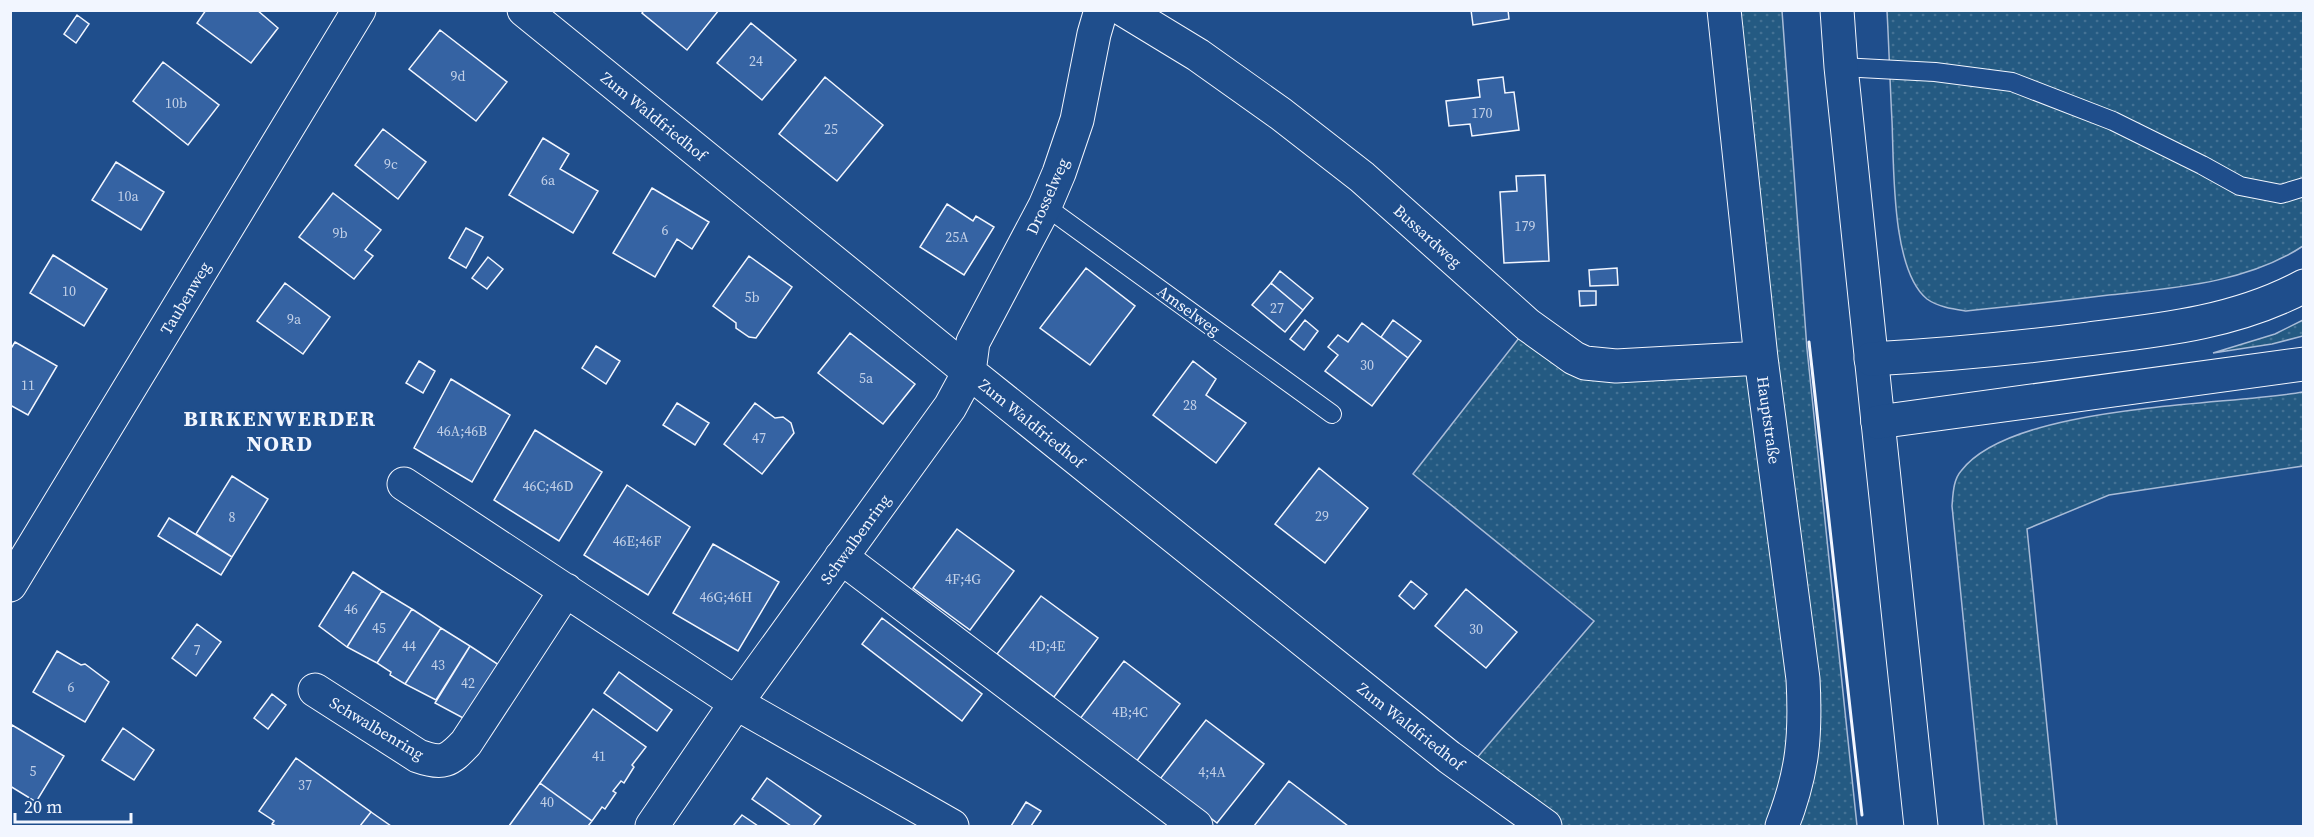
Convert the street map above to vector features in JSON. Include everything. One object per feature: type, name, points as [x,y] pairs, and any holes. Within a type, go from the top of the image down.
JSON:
[{"type":"main road","name":"Taubenweg","points":[[10,585],[359,10]]},
{"type":"main road","name":"Zum Waldfriedhof","points":[[524,10],[1449,758],[1545,826]]},
{"type":"main road","name":"Drosselweg","points":[[969,372],[973,342],[1045,207],[1059,173],[1077,120],[1101,10]]},
{"type":"main road","name":"Bussardweg","points":[[1124,10],[1198,55],[1281,114],[1362,177],[1528,326],[1574,358],[1585,363],[1616,366],[1761,358]]},
{"type":"main road","name":"Hauptstraße","points":[[1724,10],[1761,358],[1803,679],[1801,767],[1782,826]]},
{"type":"main road","points":[[1838,10],[1841,67],[1921,826]]},
{"type":"main road","points":[[1871,359],[1984,352],[2167,329],[2224,318],[2282,297],[2304,286]]},
{"type":"main road","points":[[1878,422],[2304,364]]},
{"type":"main road","name":"Schwalbenring","points":[[652,826],[736,703],[950,407],[969,372]]},
{"type":"main road","points":[[404,484],[736,703],[952,826]]},
{"type":"main road","points":[[841,557],[1196,826]]},
{"type":"main road","name":"Schwalbenring","points":[[315,690],[418,756],[433,761],[452,758],[466,743],[566,590]]},
{"type":"lane","points":[[1841,67],[1935,72],[2012,82],[2113,121],[2240,186],[2281,194],[2304,187]]},
{"type":"lane","name":"Amselweg","points":[[1045,207],[1332,414]]},
{"type":"shaded area","points":[[1729,11],[1782,11],[1807,349],[1857,826],[1788,826],[1801,791]]},
{"type":"shaded area","points":[[1887,11],[2303,11],[2303,246],[2258,268],[2234,276],[2184,286],[1966,311],[1931,302],[1915,285],[1907,265],[1897,216]]},
{"type":"shaded area","points":[[2303,320],[2303,336],[2272,344],[2213,353],[2275,334]]},
{"type":"shaded area","points":[[1526,329],[1561,356],[1757,362],[1798,679],[1777,826],[1556,826],[1470,766],[1594,621],[1413,474]]},
{"type":"shaded area","points":[[2303,392],[2303,466],[2109,495],[2027,529],[2057,826],[1984,826],[1952,506],[1958,475],[1987,449],[2025,432],[2070,420],[2173,405]]},
{"type":"building","points":[[206,10],[257,10],[278,28],[251,63],[197,23]]},
{"type":"building","points":[[644,10],[719,10],[687,50],[642,13]]},
{"type":"building","points":[[1471,10],[1508,10],[1509,19],[1473,25]]},
{"type":"building","points":[[77,15],[89,24],[76,43],[64,34]]},
{"type":"building","points":[[751,23],[796,60],[762,100],[717,63]]},
{"type":"building","points":[[440,30],[507,82],[476,121],[409,69]]},
{"type":"building","points":[[163,62],[219,105],[188,145],[133,101]]},
{"type":"building","points":[[825,77],[883,125],[837,181],[779,134]]},
{"type":"building","points":[[1503,77],[1505,93],[1514,92],[1519,130],[1472,136],[1470,124],[1449,126],[1446,101],[1480,97],[1478,80]]},
{"type":"building","points":[[383,129],[426,162],[398,199],[355,165]]},
{"type":"building","points":[[543,138],[569,154],[560,169],[598,191],[573,233],[509,195]]},
{"type":"building","points":[[116,162],[164,192],[141,230],[92,200]]},
{"type":"building","points":[[1545,175],[1549,261],[1504,263],[1500,192],[1517,191],[1516,176]]},
{"type":"building","points":[[652,188],[709,222],[692,249],[677,239],[655,277],[613,253]]},
{"type":"building","points":[[333,193],[381,230],[365,250],[373,256],[354,279],[299,237]]},
{"type":"building","points":[[947,204],[973,221],[976,216],[994,227],[964,275],[920,247]]},
{"type":"building","points":[[466,228],[483,237],[466,268],[449,258]]},
{"type":"building","points":[[53,255],[107,289],[84,326],[30,293]]},
{"type":"building","points":[[749,256],[792,287],[756,338],[749,337],[736,328],[736,323],[713,306]]},
{"type":"building","points":[[488,257],[503,269],[487,289],[472,278]]},
{"type":"building","points":[[1086,268],[1135,306],[1090,365],[1040,328]]},
{"type":"building","points":[[1617,268],[1618,285],[1590,286],[1589,270]]},
{"type":"building","points":[[1280,271],[1313,298],[1303,310],[1271,283]]},
{"type":"building","points":[[285,283],[330,317],[303,354],[257,321]]},
{"type":"building","points":[[1271,283],[1303,310],[1285,332],[1252,305]]},
{"type":"building","points":[[1579,291],[1596,291],[1596,305],[1580,306]]},
{"type":"building","points":[[1305,320],[1318,331],[1304,350],[1290,339]]},
{"type":"building","points":[[1393,320],[1421,341],[1408,358],[1381,337]]},
{"type":"building","points":[[1362,323],[1408,358],[1372,406],[1325,371],[1338,355],[1328,347],[1338,335],[1348,342]]},
{"type":"building","points":[[850,333],[915,384],[883,424],[818,373]]},
{"type":"building","points":[[15,342],[57,366],[28,415],[10,405],[10,350]]},
{"type":"building","points":[[596,346],[620,361],[606,384],[582,368]]},
{"type":"building","points":[[419,361],[435,371],[423,393],[406,383]]},
{"type":"building","points":[[1193,361],[1216,379],[1206,395],[1246,423],[1216,463],[1153,415]]},
{"type":"building","points":[[451,379],[510,415],[472,482],[414,448]]},
{"type":"building","points":[[677,403],[709,423],[695,445],[663,425]]},
{"type":"building","points":[[755,403],[775,418],[783,417],[791,423],[794,433],[762,474],[724,444]]},
{"type":"building","points":[[535,430],[602,472],[559,541],[494,500]]},
{"type":"building","points":[[1319,468],[1368,508],[1325,563],[1275,524]]},
{"type":"building","points":[[232,476],[268,499],[232,557],[196,534]]},
{"type":"building","points":[[627,485],[690,527],[648,595],[584,555]]},
{"type":"building","points":[[169,518],[232,557],[221,575],[158,536]]},
{"type":"building","points":[[957,529],[1014,571],[970,630],[913,588]]},
{"type":"building","points":[[713,544],[779,582],[738,651],[673,613]]},
{"type":"building","points":[[353,572],[382,591],[347,647],[319,626]]},
{"type":"building","points":[[1411,581],[1427,594],[1414,609],[1399,596]]},
{"type":"building","points":[[1466,589],[1517,632],[1486,668],[1435,626]]},
{"type":"building","points":[[382,591],[412,609],[377,663],[347,647]]},
{"type":"building","points":[[1041,596],[1098,638],[1054,697],[997,654]]},
{"type":"building","points":[[412,609],[441,628],[405,684],[390,675],[391,672],[377,663]]},
{"type":"building","points":[[882,618],[982,694],[962,721],[862,644]]},
{"type":"building","points":[[197,624],[221,642],[196,676],[172,658]]},
{"type":"building","points":[[441,628],[470,646],[436,700],[405,684]]},
{"type":"building","points":[[470,646],[499,665],[465,719],[435,703]]},
{"type":"building","points":[[57,651],[81,665],[85,664],[109,682],[85,722],[33,692]]},
{"type":"building","points":[[1124,661],[1180,704],[1136,762],[1079,720]]},
{"type":"building","points":[[619,672],[672,710],[657,731],[604,693]]},
{"type":"building","points":[[272,694],[286,705],[268,729],[254,718]]},
{"type":"building","points":[[593,709],[646,747],[632,765],[634,767],[624,783],[621,781],[613,791],[616,793],[605,809],[602,807],[592,821],[540,783]]},
{"type":"building","points":[[1206,720],[1264,764],[1217,823],[1160,779]]},
{"type":"building","points":[[12,725],[64,756],[36,802],[10,786],[10,728]]},
{"type":"building","points":[[123,728],[154,750],[134,780],[102,760]]},
{"type":"building","points":[[296,758],[371,812],[360,826],[276,826],[272,824],[274,821],[259,811]]},
{"type":"building","points":[[767,778],[821,816],[813,826],[791,826],[752,799]]},
{"type":"building","points":[[1289,781],[1348,826],[1254,826]]},
{"type":"building","points":[[540,783],[592,821],[588,826],[509,826]]},
{"type":"building","points":[[1026,802],[1041,811],[1031,826],[1011,826]]},
{"type":"building","points":[[371,812],[391,826],[360,826]]},
{"type":"building","points":[[742,815],[758,826],[733,826]]},
{"type":"wall","points":[[1809,342],[1862,815]]},
{"type":"district","name":"BIRKENWERDER NORD","points":[[280,431]]}]
